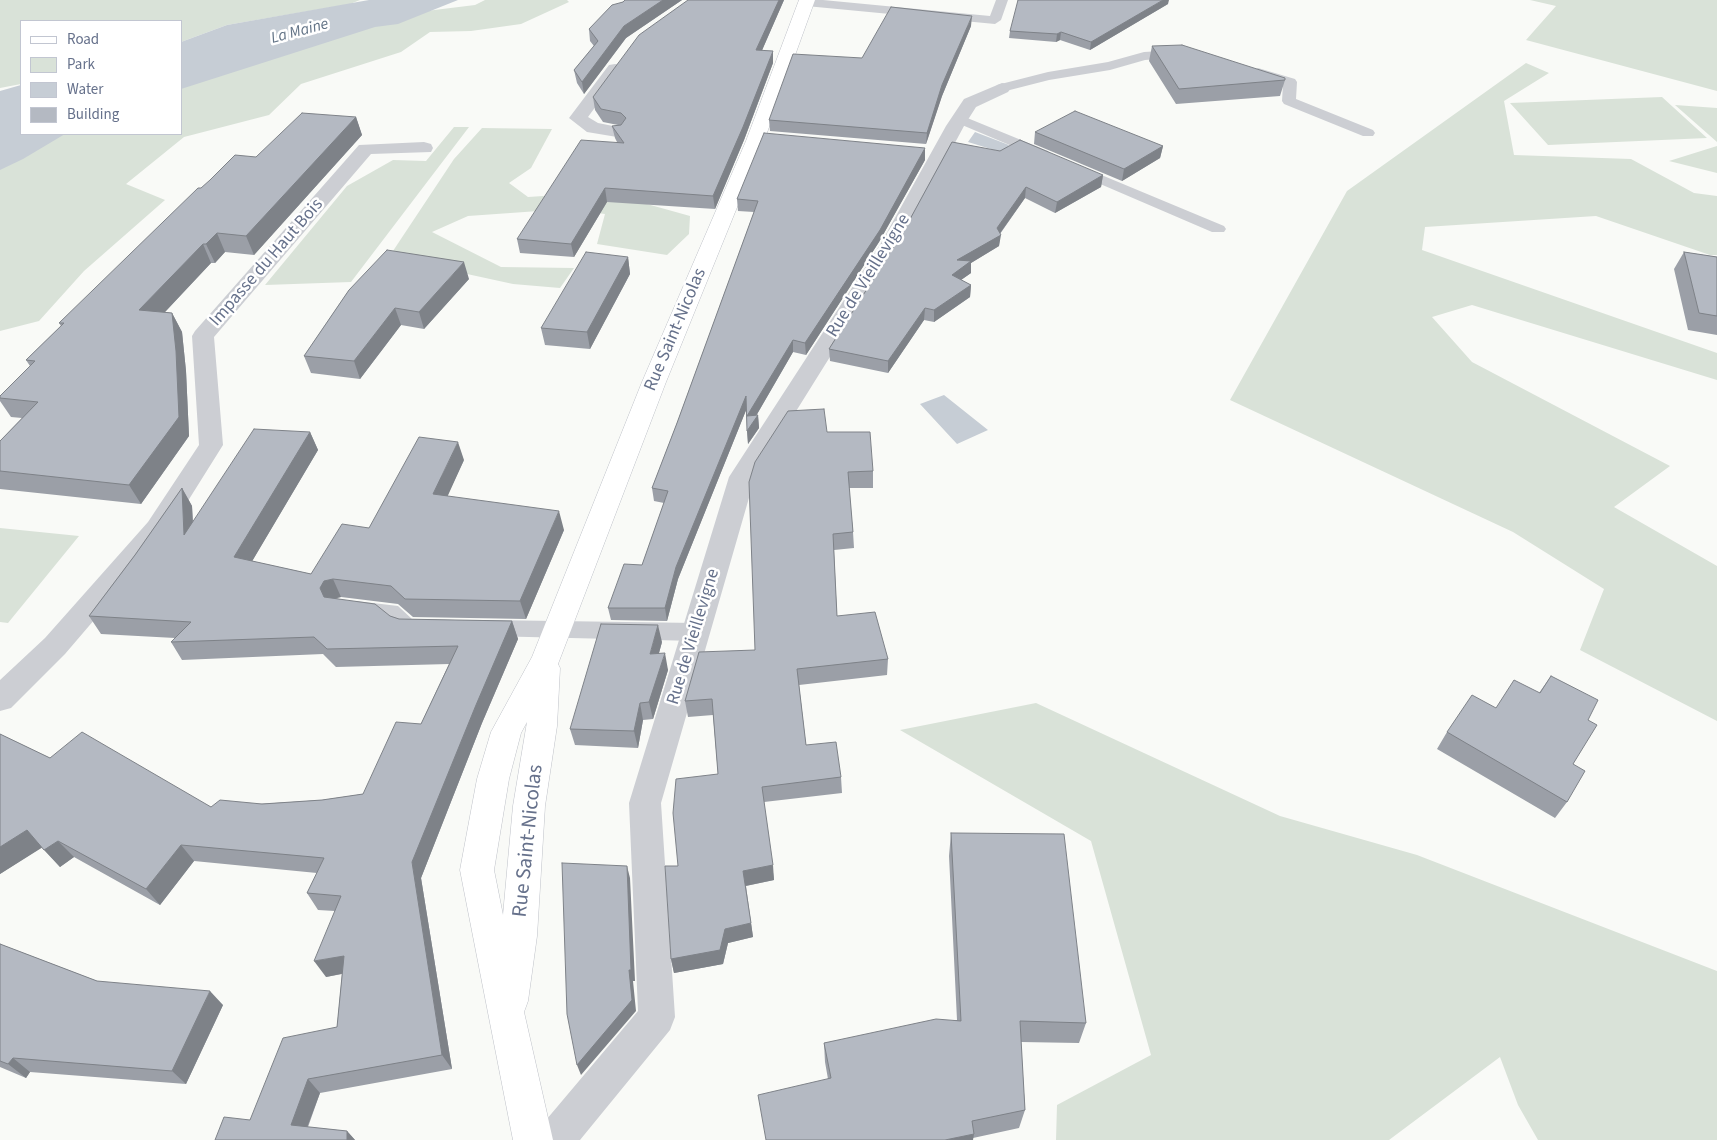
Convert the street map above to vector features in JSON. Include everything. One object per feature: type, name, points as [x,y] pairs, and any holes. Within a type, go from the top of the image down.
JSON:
[{"type":"main road","name":"Rue Saint-Nicolas","points":[[533,1140],[477,870],[493,779],[506,732],[546,660],[654,382],[764,137],[807,1]]},
{"type":"main road","name":"Rue Saint-Nicolas","points":[[507,1022],[519,936],[529,806],[542,726],[546,660]]},
{"type":"street","points":[[617,132],[593,128],[578,118],[622,58]]},
{"type":"street","name":"Rue de Vieillevigne","points":[[555,1140],[657,1017],[645,803],[742,477],[891,243],[932,153],[960,119],[970,103],[1002,88]]},
{"type":"street","name":"Impasse du Haut Bois","points":[[0,699],[55,646],[157,529],[211,445],[203,336],[366,149],[424,148]]},
{"type":"lane","points":[[807,1],[994,20],[1002,0]]},
{"type":"lane","points":[[1002,88],[1048,76],[1110,66],[1144,56],[1188,54]]},
{"type":"lane","points":[[1243,67],[1290,82],[1289,101],[1368,133]]},
{"type":"lane","points":[[960,119],[1218,229]]},
{"type":"lane","points":[[341,608],[390,612],[407,628],[696,632]]},
{"type":"green space","points":[[0,0],[360,0],[350,4],[227,25],[182,42],[182,20],[20,20],[20,84],[0,88]]},
{"type":"green space","points":[[485,0],[567,0],[569,2],[521,24],[471,31],[430,32],[401,52],[301,84],[269,115],[184,137],[126,184],[165,200],[84,271],[39,321],[0,331],[0,156],[44,135],[182,135],[182,80],[410,13],[475,5]]},
{"type":"green space","points":[[1530,0],[1717,0],[1717,91],[1526,40],[1556,6]]},
{"type":"green space","points":[[1526,63],[1549,73],[1504,101],[1514,155],[1631,159],[1694,193],[1717,196],[1717,255],[1710,255],[1596,216],[1425,227],[1422,250],[1717,353],[1717,380],[1472,305],[1432,317],[1472,362],[1670,466],[1614,507],[1717,566],[1717,721],[1580,650],[1604,589],[1513,532],[1230,400],[1347,191]]},
{"type":"green space","points":[[1662,97],[1707,138],[1548,145],[1510,103]]},
{"type":"green space","points":[[1675,105],[1717,108],[1717,142]]},
{"type":"green space","points":[[454,127],[469,127],[351,282],[265,285],[347,186],[393,160],[426,161]]},
{"type":"green space","points":[[482,128],[552,129],[531,168],[509,183],[528,197],[604,192],[690,216],[689,234],[667,255],[597,244],[605,214],[567,209],[468,216],[432,232],[501,267],[574,268],[560,288],[513,284],[389,257],[454,159]]},
{"type":"green space","points":[[1717,146],[1717,173],[1669,161]]},
{"type":"green space","points":[[0,528],[79,536],[8,623],[0,622]]},
{"type":"green space","points":[[1036,703],[1280,816],[1417,855],[1717,971],[1717,1140],[1538,1140],[1518,1105],[1500,1057],[1389,1140],[1056,1140],[1057,1105],[1151,1055],[1091,841],[900,730]]},
{"type":"water","name":"La Maine","points":[[369,0],[458,0],[398,24],[375,27],[182,89],[182,42],[227,25]]},
{"type":"water","points":[[20,85],[20,135],[63,135],[0,170],[0,91]]},
{"type":"water","points":[[975,132],[1009,145],[1004,153],[968,142]]},
{"type":"water","points":[[944,395],[988,430],[957,444],[920,404]]},
{"type":"building","points":[[625,0],[663,0],[624,26],[582,82],[574,70],[598,41],[589,29],[612,5]]},
{"type":"building","points":[[688,0],[779,0],[756,50],[773,51],[713,196],[605,188],[571,244],[517,239],[581,140],[624,143],[612,126],[621,125],[626,118],[621,113],[601,109],[593,97],[639,35]]},
{"type":"building","points":[[1018,0],[1163,0],[1091,42],[1061,32],[1057,34],[1010,31]]},
{"type":"building","points":[[891,7],[972,16],[942,85],[927,133],[769,120],[793,54],[862,58]]},
{"type":"building","points":[[1182,45],[1285,78],[1285,80],[1179,89],[1152,46]]},
{"type":"building","points":[[1075,111],[1163,146],[1124,169],[1035,132]]},
{"type":"building","points":[[302,113],[356,117],[246,236],[217,233],[206,244],[203,244],[139,310],[172,313],[179,417],[129,485],[0,471],[0,441],[38,402],[0,398],[35,361],[26,360],[64,323],[59,323],[198,188],[201,188],[210,180],[235,155],[256,157]]},
{"type":"building","points":[[764,133],[925,148],[880,230],[805,343],[793,340],[747,416],[758,415],[747,431],[746,396],[676,567],[665,608],[608,608],[624,564],[642,565],[668,491],[652,488],[758,201],[737,199]]},
{"type":"building","points":[[1020,140],[1103,175],[1057,202],[1026,187],[997,228],[1001,235],[957,260],[971,261],[952,275],[971,285],[934,310],[925,308],[888,361],[829,349],[903,232],[952,142],[1000,151]]},
{"type":"building","points":[[387,250],[464,262],[419,312],[395,308],[354,361],[304,356],[349,290]]},
{"type":"building","points":[[586,252],[628,257],[587,332],[541,328]]},
{"type":"building","points":[[1684,252],[1717,257],[1717,316],[1699,313]]},
{"type":"building","points":[[824,409],[827,432],[870,432],[873,471],[848,472],[853,532],[833,534],[837,616],[875,612],[888,659],[797,669],[806,745],[836,742],[841,777],[762,787],[773,865],[743,871],[751,923],[725,929],[720,950],[671,959],[665,866],[678,866],[673,813],[676,779],[718,774],[712,699],[685,701],[699,652],[755,650],[749,482],[755,462],[788,411]]},
{"type":"building","points":[[254,429],[310,432],[234,557],[311,574],[342,524],[369,528],[419,437],[458,442],[433,494],[559,511],[520,601],[405,599],[391,586],[333,579],[324,581],[320,588],[324,597],[375,604],[390,616],[399,619],[512,621],[412,862],[442,1055],[308,1079],[291,1125],[347,1131],[347,1140],[215,1140],[224,1117],[250,1120],[283,1038],[337,1027],[344,956],[314,961],[341,896],[307,893],[324,858],[181,845],[146,889],[58,841],[44,850],[27,830],[0,847],[0,734],[50,758],[82,732],[211,807],[220,800],[262,804],[322,800],[363,794],[396,722],[421,724],[458,646],[327,649],[314,637],[171,642],[191,622],[89,616],[182,488],[184,535]]},
{"type":"building","points":[[601,624],[658,625],[650,654],[665,653],[649,702],[640,703],[634,731],[570,729]]},
{"type":"building","points":[[1551,676],[1598,700],[1588,720],[1597,725],[1573,764],[1585,771],[1567,802],[1447,732],[1472,695],[1496,708],[1514,680],[1540,693]]},
{"type":"building","points":[[951,833],[1064,834],[1086,1023],[1020,1021],[1025,1110],[972,1121],[974,1134],[945,1140],[766,1140],[758,1095],[831,1078],[824,1043],[936,1019],[961,1021]]},
{"type":"building","points":[[562,863],[627,866],[631,970],[629,970],[632,1000],[577,1065],[567,1014]]},
{"type":"building","points":[[0,944],[97,981],[210,991],[172,1071],[13,1058],[8,1064],[0,1061]]}]
